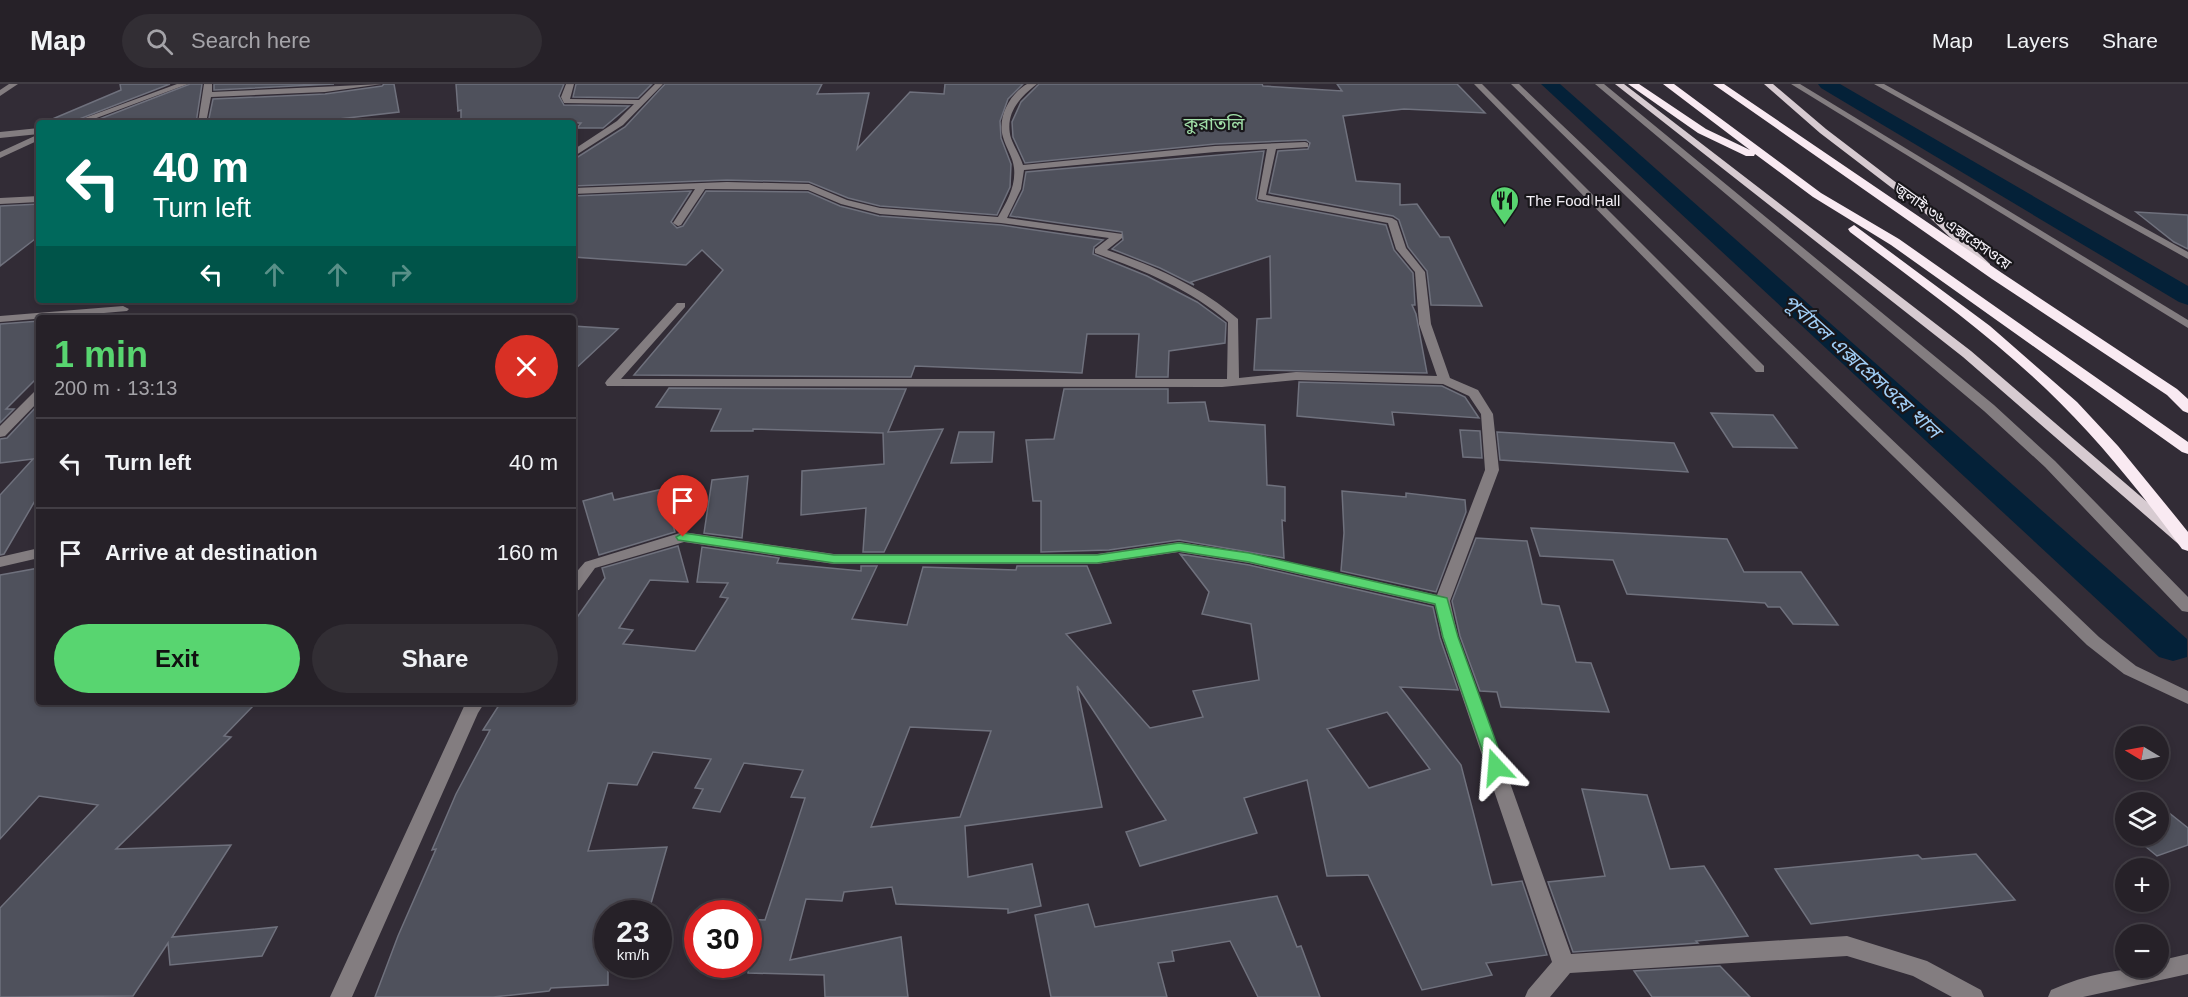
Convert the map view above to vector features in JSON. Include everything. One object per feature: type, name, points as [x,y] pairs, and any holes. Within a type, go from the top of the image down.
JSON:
[{"type":"highway","points":[[1633,84],[1702,131],[1788,174]]},
{"type":"highway","points":[[1668,84],[1817,195],[1895,242],[2188,449]]},
{"type":"highway","name":"জুলাই ৩৬ এক্সপ্রেসওয়ে","points":[[1718,84],[1997,276],[2172,392],[2188,408]]},
{"type":"highway","points":[[1817,195],[1849,225],[1976,322],[2070,404],[2155,500],[2188,545]]},
{"type":"main road","points":[[1619,84],[1967,354],[2188,545]]},
{"type":"main road","points":[[1768,84],[1823,131],[1929,212],[1997,276]]},
{"type":"main road","points":[[2172,392],[2188,402]]},
{"type":"street","points":[[0,94],[14,84]]},
{"type":"street","points":[[83,120],[184,84]]},
{"type":"street","points":[[203,120],[208,95],[207,84]]},
{"type":"street","points":[[208,95],[325,90],[378,84]]},
{"type":"street","points":[[570,84],[565,97],[567,101],[640,102]]},
{"type":"street","points":[[576,152],[620,123],[658,84]]},
{"type":"street","points":[[1001,219],[1016,197],[1019,168],[1005,131],[1011,103],[1023,89],[1033,84]]},
{"type":"street","points":[[1478,84],[1760,369]]},
{"type":"street","points":[[1515,84],[2093,641],[2130,670],[2188,698]]},
{"type":"street","points":[[1599,84],[1989,408],[2050,464],[2188,607]]},
{"type":"street","points":[[1795,84],[2188,325]]},
{"type":"street","points":[[1878,84],[2188,256]]},
{"type":"street","points":[[0,135],[36,131]]},
{"type":"street","points":[[0,155],[36,138]]},
{"type":"street","points":[[1019,168],[1215,149],[1305,145]]},
{"type":"street","points":[[1272,146],[1261,197],[1392,221],[1401,249],[1420,272],[1425,324],[1445,380]]},
{"type":"street","points":[[576,191],[702,186],[809,187],[844,202],[880,211],[1001,219],[1118,236],[1100,251],[1146,268],[1222,310],[1234,321],[1233,382]]},
{"type":"street","points":[[678,224],[702,186]]},
{"type":"street","points":[[0,201],[36,199]]},
{"type":"street","points":[[95,315],[119,314],[129,303]]},
{"type":"street","points":[[681,305],[611,383],[1233,382],[1296,376],[1445,380],[1474,393],[1487,414],[1492,470],[1442,601],[1450,637],[1564,964]]},
{"type":"street","points":[[0,319],[36,317]]},
{"type":"street","points":[[0,433],[36,396]]},
{"type":"street","points":[[576,582],[590,565],[683,537],[834,559],[1097,559],[1179,547],[1249,558],[1442,601]]},
{"type":"street","points":[[0,562],[36,554]]},
{"type":"street","points":[[341,997],[474,705]]},
{"type":"street","points":[[1536,997],[1564,964],[1847,946],[1919,968],[1973,997]]},
{"type":"street","points":[[2059,997],[2082,987],[2188,964]]},
{"type":"building","points":[[120,84],[170,84],[77,120],[50,120],[121,90]]},
{"type":"building","points":[[190,84],[202,84],[196,120],[97,120]]},
{"type":"building","points":[[214,84],[334,84],[214,90]]},
{"type":"building","points":[[394,84],[399,112],[330,120],[209,120],[213,99],[325,94]]},
{"type":"building","points":[[456,84],[564,84],[559,96],[564,105],[629,106],[603,128],[577,128],[581,123],[576,123],[576,120],[461,120],[461,110],[458,111]]},
{"type":"building","points":[[576,84],[652,84],[638,98],[573,97]]},
{"type":"building","points":[[665,84],[822,84],[817,94],[869,93],[857,149],[910,92],[944,94],[945,84],[1023,84],[1008,99],[1000,121],[1001,138],[1011,164],[1010,187],[997,215],[880,206],[848,198],[809,182],[727,180],[576,186],[576,158],[625,127]]},
{"type":"building","points":[[1039,84],[1262,84],[1263,86],[1342,91],[1337,84],[1457,84],[1485,113],[1404,109],[1343,116],[1356,181],[1400,184],[1400,205],[1417,204],[1440,237],[1449,237],[1482,306],[1431,305],[1427,271],[1408,247],[1399,220],[1393,216],[1269,193],[1278,151],[1308,149],[1310,143],[1306,140],[1215,144],[1025,163],[1013,137],[1012,122],[1021,102]]},
{"type":"building","points":[[1264,151],[1256,199],[1258,201],[1386,225],[1394,250],[1413,273],[1415,305],[1412,305],[1416,314],[1427,373],[1254,370],[1257,319],[1271,318],[1270,256],[1191,282],[1194,285],[1160,268],[1112,249],[1123,240],[1122,232],[1010,216],[1023,190],[1026,172]]},
{"type":"building","points":[[691,191],[671,222],[677,228],[683,226],[706,191],[808,192],[840,206],[879,216],[1001,225],[1103,240],[1094,247],[1093,254],[1147,276],[1197,302],[1226,323],[1225,343],[1169,351],[1168,377],[1136,377],[1139,334],[1087,334],[1082,373],[915,366],[911,377],[634,375],[723,270],[702,250],[686,265],[576,257],[576,196]]},
{"type":"building","points":[[36,204],[36,238],[0,266],[0,206]]},
{"type":"building","points":[[2136,212],[2188,215],[2188,249],[2174,242]]},
{"type":"building","points":[[36,321],[36,379],[6,409],[14,409],[0,423],[0,324]]},
{"type":"building","points":[[576,326],[618,329],[576,368]]},
{"type":"building","points":[[1299,382],[1442,386],[1465,397],[1479,418],[1392,412],[1394,425],[1297,416]]},
{"type":"building","points":[[669,388],[906,389],[888,432],[943,429],[884,552],[863,552],[866,508],[801,515],[802,471],[884,464],[883,433],[753,429],[753,431],[711,431],[721,409],[656,407]]},
{"type":"building","points":[[1064,389],[1168,389],[1168,403],[1205,402],[1209,421],[1265,425],[1267,485],[1285,487],[1285,521],[1282,520],[1284,558],[1179,540],[1109,550],[1041,552],[1041,501],[1033,501],[1026,440],[1054,439]]},
{"type":"building","points":[[36,407],[36,499],[4,554],[0,555],[0,495],[33,459],[0,463],[0,439],[7,438]]},
{"type":"building","points":[[1711,413],[1773,415],[1797,448],[1733,447]]},
{"type":"building","points":[[1460,430],[1480,431],[1482,458],[1463,457]]},
{"type":"building","points":[[959,432],[994,432],[992,462],[951,463]]},
{"type":"building","points":[[1497,432],[1674,443],[1688,472],[1500,460]]},
{"type":"building","points":[[748,476],[742,538],[704,533],[712,480]]},
{"type":"building","points":[[663,489],[675,532],[599,555],[583,501],[612,493],[614,500]]},
{"type":"building","points":[[1342,491],[1406,497],[1406,493],[1465,500],[1466,512],[1436,592],[1341,571],[1344,533]]},
{"type":"building","points":[[1531,528],[1727,539],[1744,572],[1801,572],[1838,625],[1793,624],[1780,607],[1768,607],[1765,603],[1627,594],[1613,560],[1540,556]]},
{"type":"building","points":[[1476,538],[1527,541],[1542,604],[1559,606],[1576,662],[1591,663],[1609,712],[1501,707],[1497,692],[1480,691],[1460,636],[1452,601]]},
{"type":"building","points":[[678,546],[688,582],[650,580],[619,628],[633,630],[623,644],[695,651],[728,598],[720,597],[728,583],[697,582],[702,547],[779,558],[777,563],[861,571],[861,566],[877,566],[852,619],[907,625],[923,567],[1016,570],[1017,566],[1087,566],[1111,623],[1066,634],[1150,728],[1203,717],[1193,691],[1259,680],[1251,624],[1202,614],[1209,592],[1180,554],[1249,565],[1433,607],[1440,638],[1458,690],[1400,687],[1461,765],[1492,885],[1522,881],[1547,955],[1486,963],[1492,975],[1422,990],[1368,875],[1327,876],[1307,780],[1244,798],[1257,833],[1140,866],[1126,832],[1166,820],[1077,686],[1102,807],[965,826],[968,877],[1032,864],[1041,906],[1008,913],[1008,909],[896,904],[892,887],[844,892],[842,901],[806,899],[790,960],[901,937],[908,997],[825,997],[824,975],[762,973],[762,920],[765,920],[805,798],[791,797],[803,770],[744,763],[720,812],[693,808],[703,789],[695,788],[711,759],[653,752],[637,785],[608,783],[588,851],[667,847],[652,900],[594,900],[594,978],[608,978],[608,985],[551,988],[549,991],[493,997],[375,997],[398,936],[436,849],[432,850],[456,794],[490,730],[483,730],[499,705],[576,705],[576,619],[605,578],[602,568]],"holes":[[[1387,712],[1430,769],[1369,788],[1327,729]],[[910,727],[991,731],[960,817],[871,827]]]},
{"type":"building","points":[[36,569],[36,705],[254,705],[224,736],[231,737],[116,849],[231,845],[172,937],[277,927],[262,956],[170,965],[168,943],[133,996],[0,997],[0,908],[98,805],[39,796],[0,839],[0,575]]},
{"type":"building","points":[[1582,789],[1647,795],[1670,869],[1704,866],[1748,936],[1696,941],[1698,943],[1573,952],[1548,882],[1605,876]]},
{"type":"building","points":[[2169,813],[2188,828],[2188,845],[2157,856],[2145,846],[2169,846]]},
{"type":"building","points":[[1976,854],[2015,900],[1811,924],[1775,869],[1918,855],[1922,859]]},
{"type":"building","points":[[1277,896],[1297,947],[1301,946],[1320,997],[1258,997],[1230,941],[1172,951],[1174,961],[1158,963],[1167,997],[1051,997],[1035,915],[1088,904],[1095,927]]},
{"type":"building","points":[[1720,966],[1750,997],[1652,997],[1634,971]]},
{"type":"waterway","name":"পূর্বাচল এক্সপ্রেসওয়ে খাল","points":[[1550,84],[2173,648]]},
{"type":"waterway","name":"পূর্বাচল এক্সপ্রেসওয়ে খাল","points":[[1827,84],[2188,297]]},
{"type":"place","name":"The Food Hall","points":[[1505,226]]},
{"type":"district","name":"কুরাতলি","points":[[1214,124]]},
{"type":"route","points":[[683,537],[834,559],[1097,559],[1179,547],[1249,558],[1442,601],[1450,637],[1496,767]]}]
